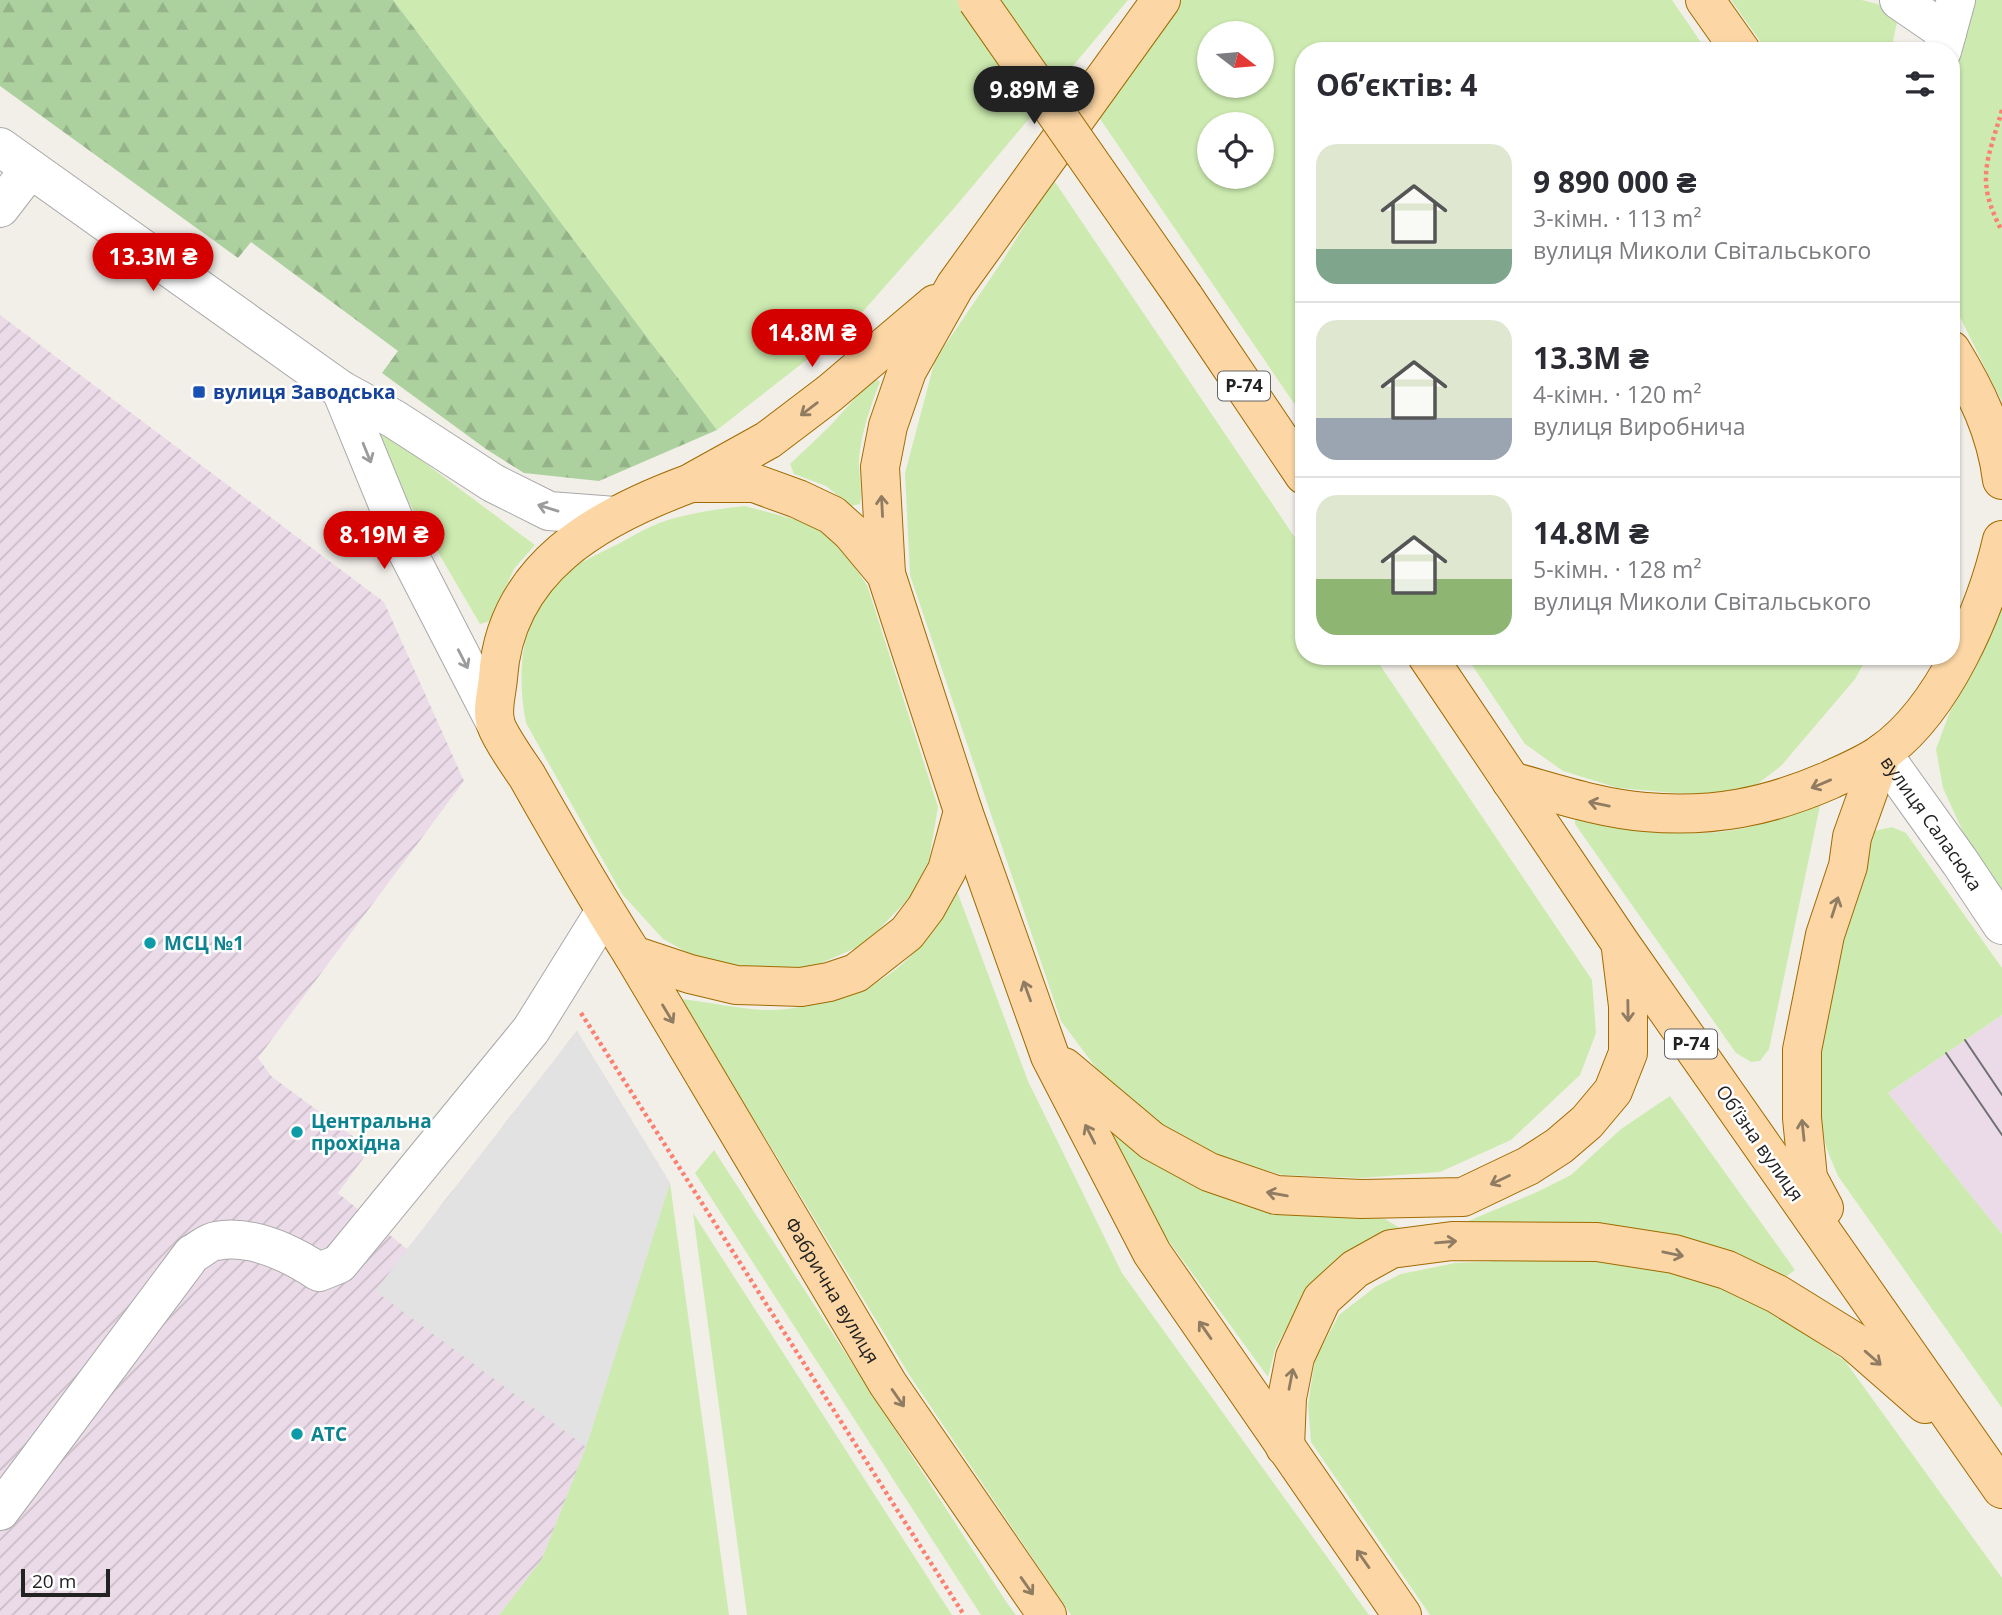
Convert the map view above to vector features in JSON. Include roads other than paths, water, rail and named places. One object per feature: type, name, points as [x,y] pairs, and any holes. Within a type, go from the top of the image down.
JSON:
[{"type":"main road","name":"Р-74","points":[[977,0],[1295,462]]},
{"type":"main road","points":[[1161,0],[955,286],[907,371],[888,426],[880,467],[886,574],[962,811],[1050,1055],[1152,1253],[1402,1615]]},
{"type":"main road","points":[[1705,0],[1735,42]]},
{"type":"main road","points":[[495,722],[498,666],[510,622],[532,583],[557,554],[615,516],[651,497],[691,483],[768,440],[830,393],[955,286]]},
{"type":"main road","points":[[1960,365],[1987,416],[1998,451],[2002,480]]},
{"type":"main road","points":[[691,483],[754,483],[798,499],[832,515],[851,532],[886,574]]},
{"type":"main road","name":"вулиця Саласюка","points":[[1960,653],[1992,580],[2002,540]]},
{"type":"main road","name":"Обʼїзна вулиця","points":[[1433,665],[1620,944],[1997,1481]]},
{"type":"main road","name":"вулиця Саласюка","points":[[1882,753],[1911,726],[1953,665]]},
{"type":"main road","name":"Фабрична вулиця","points":[[495,722],[888,1384],[1047,1615]]},
{"type":"main road","points":[[1511,780],[1574,799],[1642,812],[1715,813],[1742,809],[1800,792],[1843,774],[1882,753]]},
{"type":"main road","points":[[1874,1304],[1808,1178],[1802,1109],[1802,1050],[1825,935],[1847,866],[1852,837],[1882,753]]},
{"type":"main road","points":[[633,955],[690,974],[736,985],[801,987],[856,973],[907,933],[926,908],[947,870],[962,811]]},
{"type":"main road","points":[[1050,1055],[1152,1141],[1209,1172],[1276,1195],[1361,1199],[1463,1197],[1528,1166],[1559,1146],[1587,1122],[1613,1091],[1628,1053],[1628,1006],[1620,944]]},
{"type":"main road","points":[[1285,1447],[1287,1398],[1295,1357],[1322,1299],[1355,1269],[1391,1249],[1451,1241],[1597,1242],[1674,1254],[1727,1270],[1777,1294],[1853,1341],[1923,1401],[1997,1481]]},
{"type":"street","points":[[1899,0],[1948,28]]},
{"type":"street","points":[[0,208],[15,158],[341,390],[394,419],[494,483],[549,511],[615,516]]},
{"type":"street","points":[[341,390],[407,551],[495,722]]},
{"type":"street","name":"вулиця Саласюка","points":[[1882,753],[2002,925]]},
{"type":"street","points":[[0,1511],[192,1254],[213,1241],[242,1239],[275,1249],[319,1272],[339,1264],[531,1030],[605,911]]},
{"type":"tram line","points":[[1965,1040],[2002,1095]]},
{"type":"tram line","points":[[1946,1053],[2002,1135]]},
{"type":"place","name":"вулиця Заводська","points":[[199,392]]},
{"type":"place","name":"МСЦ №1","points":[[150,943]]},
{"type":"place","name":"Центральна прохідна","points":[[297,1132]]},
{"type":"place","name":"АТС","points":[[297,1434]]}]
